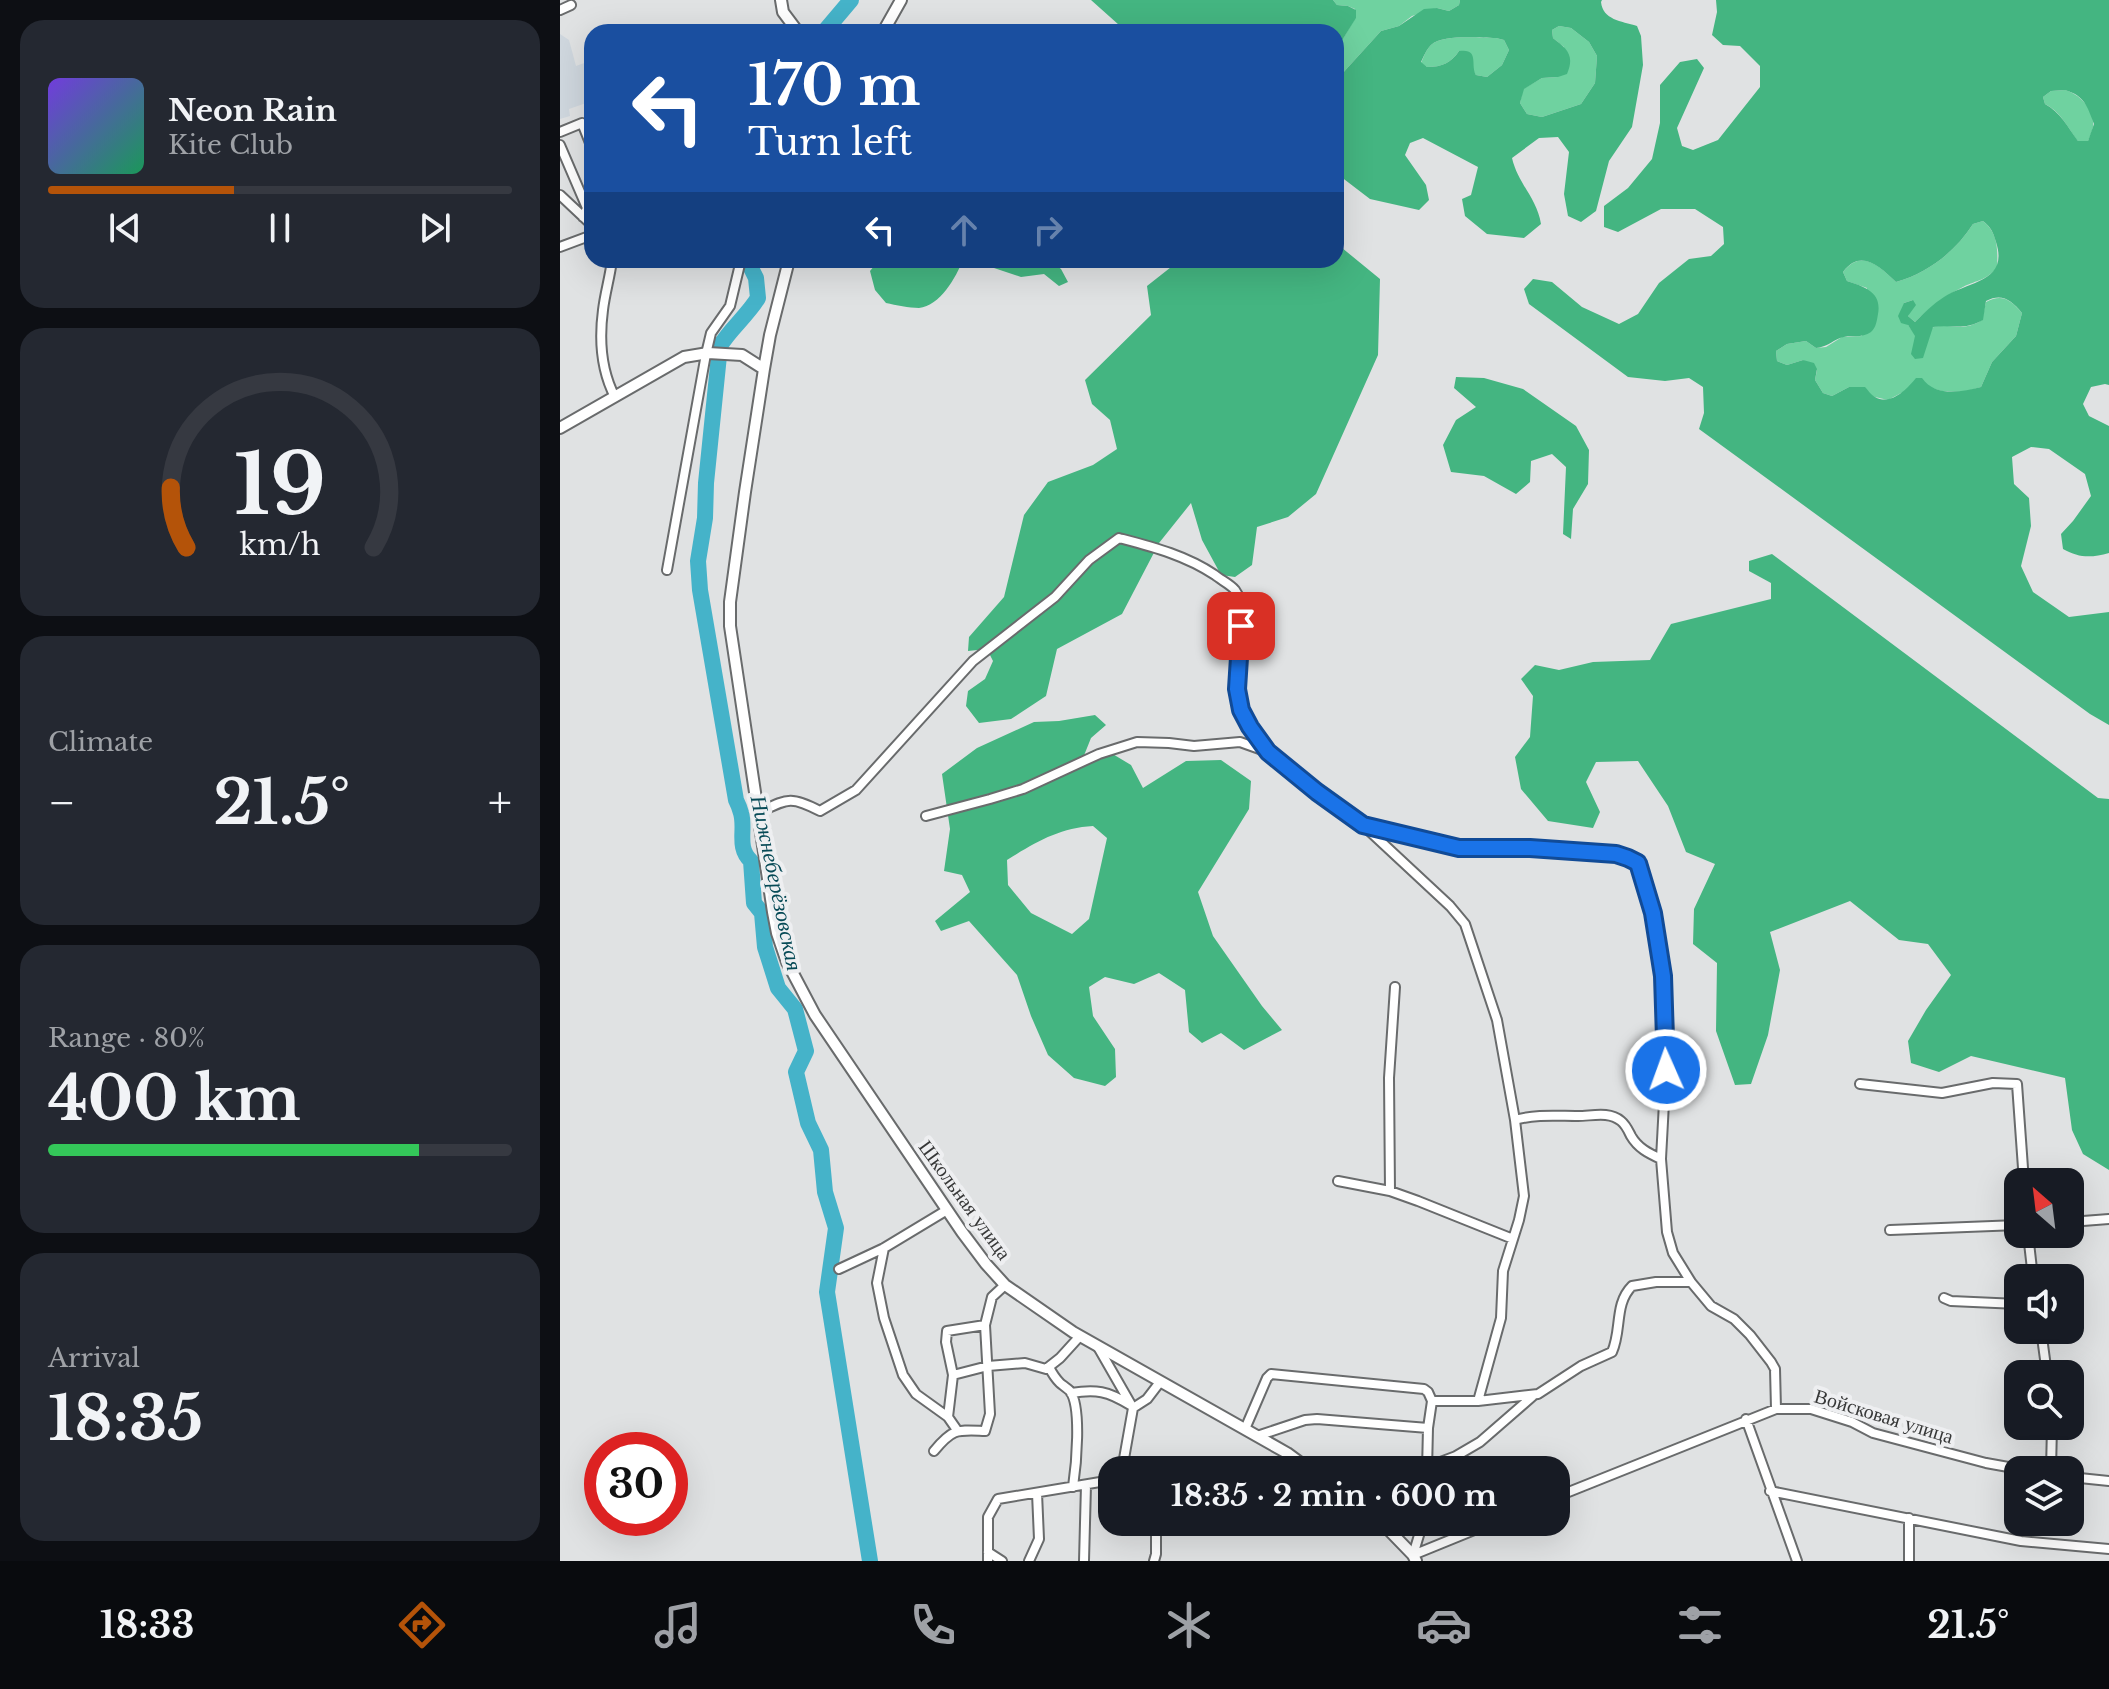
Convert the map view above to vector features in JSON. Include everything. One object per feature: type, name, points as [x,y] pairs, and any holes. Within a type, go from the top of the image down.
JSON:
[{"type":"street","points":[[781,0],[783,12],[792,24]]},
{"type":"street","points":[[888,24],[901,0]]},
{"type":"street","points":[[560,10],[571,5]]},
{"type":"street","points":[[560,132],[582,123],[584,128]]},
{"type":"street","points":[[560,145],[584,201]]},
{"type":"street","points":[[560,195],[583,217]]},
{"type":"street","points":[[560,247],[584,238]]},
{"type":"street","points":[[610,268],[602,311],[602,335],[607,381],[615,397]]},
{"type":"street","points":[[667,570],[711,333],[730,306],[739,268]]},
{"type":"street","name":"Школьная улица","points":[[787,268],[764,369],[730,602],[730,626],[777,933],[787,962],[815,1015],[947,1210],[1005,1285],[1080,1336],[1291,1456]]},
{"type":"street","points":[[560,428],[684,357],[742,355],[764,369]]},
{"type":"street","points":[[758,813],[783,802],[800,800],[820,811],[856,790],[973,661],[1055,597],[1089,560],[1119,538],[1171,552],[1194,562],[1233,588],[1243,614],[1237,689],[1241,710],[1250,727],[1268,752],[1363,825],[1443,899],[1465,924],[1497,1020],[1515,1120],[1524,1196],[1503,1271],[1501,1318],[1478,1401]]},
{"type":"street","points":[[926,816],[1023,789],[1099,754],[1137,742],[1194,746],[1240,742],[1268,752]]},
{"type":"street","points":[[1363,825],[1459,848],[1530,848],[1616,854],[1638,863],[1653,913],[1663,976],[1666,1070],[1661,1159],[1667,1232],[1673,1253],[1691,1282],[1711,1306],[1734,1319],[1771,1362],[1775,1369],[1776,1409]]},
{"type":"street","points":[[1390,1191],[1389,1078],[1395,987]]},
{"type":"street","points":[[1860,1084],[1942,1093],[1993,1083],[2017,1084],[2023,1168]]},
{"type":"street","points":[[1515,1120],[1540,1115],[1606,1114],[1621,1121],[1644,1151],[1661,1159]]},
{"type":"street","points":[[1338,1181],[1390,1191],[1452,1212],[1513,1239]]},
{"type":"street","points":[[839,1269],[884,1248],[947,1210]]},
{"type":"street","points":[[2084,1221],[2109,1219]]},
{"type":"street","points":[[1890,1230],[2004,1226]]},
{"type":"street","points":[[884,1248],[877,1283],[884,1318],[903,1375],[916,1394],[948,1417],[957,1430]]},
{"type":"street","points":[[1456,1456],[1480,1442],[1535,1394],[1581,1366],[1612,1352],[1622,1298],[1632,1286],[1691,1282]]},
{"type":"street","points":[[934,1451],[957,1430],[985,1431],[990,1414],[985,1325],[992,1297],[1005,1285]]},
{"type":"street","points":[[1944,1298],[2004,1303]]},
{"type":"street","points":[[948,1417],[953,1375],[946,1342],[947,1331],[985,1325]]},
{"type":"street","points":[[953,1375],[988,1366],[1025,1363],[1046,1369],[1080,1336]]},
{"type":"street","points":[[1097,1345],[1133,1408],[1124,1456]]},
{"type":"street","points":[[1049,1367],[1071,1393],[1075,1409],[1076,1464],[1073,1487]]},
{"type":"street","points":[[1245,1429],[1271,1374],[1424,1389],[1431,1395],[1432,1401],[1427,1456]]},
{"type":"street","points":[[1133,1408],[1147,1399],[1160,1382]]},
{"type":"street","points":[[1071,1393],[1110,1393],[1133,1408]]},
{"type":"street","points":[[1432,1401],[1478,1401],[1535,1394]]},
{"type":"street","name":"Войсковая улица","points":[[1570,1491],[1776,1409],[1811,1409],[1852,1422],[1873,1433],[2004,1466]]},
{"type":"street","points":[[1257,1436],[1317,1419],[1428,1428]]},
{"type":"street","points":[[1746,1419],[1797,1561]]},
{"type":"street","points":[[2084,1478],[2109,1481]]},
{"type":"street","points":[[1002,1561],[988,1557],[988,1517],[998,1499],[1098,1483]]},
{"type":"street","points":[[1084,1561],[1086,1485]]},
{"type":"street","points":[[1770,1491],[2021,1541],[2105,1549],[2102,1561]]},
{"type":"street","points":[[1029,1561],[1039,1539],[1037,1493]]},
{"type":"street","points":[[1909,1518],[1909,1561]]},
{"type":"street","points":[[1154,1561],[1156,1536]]},
{"type":"street","points":[[1394,1536],[1414,1558]]},
{"type":"street","points":[[1414,1558],[1420,1536]]},
{"type":"street","points":[[1414,1558],[1463,1536]]},
{"type":"shaded area","points":[[560,34],[569,40],[576,66],[584,63],[584,104],[569,109],[570,116],[560,119]]},
{"type":"green space","points":[[1091,0],[1333,0],[1337,5],[1356,10],[1356,18],[1344,37],[1344,24],[1118,24]]},
{"type":"green space","points":[[1333,0],[1460,0],[1459,5],[1449,11],[1437,8],[1381,31],[1344,72],[1344,37],[1356,17],[1355,9],[1337,5]]},
{"type":"green space","points":[[1460,0],[1602,0],[1602,8],[1609,16],[1637,26],[1641,36],[1643,65],[1632,127],[1609,161],[1596,211],[1581,222],[1568,216],[1564,194],[1569,152],[1558,137],[1539,138],[1512,158],[1518,176],[1536,206],[1541,224],[1524,238],[1487,234],[1465,216],[1462,199],[1471,195],[1478,167],[1423,138],[1410,143],[1405,155],[1426,185],[1429,200],[1419,210],[1370,199],[1344,179],[1344,72],[1381,31],[1399,26],[1424,9],[1449,11],[1459,5]],"holes":[[[1559,26],[1571,28],[1589,42],[1597,56],[1595,83],[1581,104],[1542,117],[1527,114],[1520,103],[1524,89],[1542,78],[1567,74],[1570,57],[1553,38],[1552,30]],[[1444,39],[1504,40],[1509,50],[1502,65],[1487,77],[1476,75],[1472,55],[1466,51],[1459,51],[1442,65],[1427,67],[1421,62],[1429,47]]]},
{"type":"green space","points":[[1716,0],[2109,0],[2109,385],[2091,387],[2083,404],[2089,416],[2109,426],[2109,553],[2085,556],[2063,549],[2061,534],[2091,496],[2085,474],[2049,449],[2031,447],[2012,457],[2014,484],[2029,498],[2031,526],[2021,566],[2033,592],[2069,617],[2109,612],[2109,725],[1699,429],[1704,413],[1703,387],[1689,378],[1665,381],[1628,377],[1529,304],[1524,289],[1533,279],[1552,282],[1582,307],[1619,324],[1638,314],[1659,283],[1689,259],[1711,256],[1724,244],[1723,227],[1695,209],[1661,209],[1618,232],[1604,227],[1604,206],[1628,188],[1652,159],[1660,123],[1660,85],[1680,62],[1697,59],[1704,68],[1677,128],[1682,146],[1693,150],[1718,140],[1760,87],[1760,66],[1740,46],[1723,45],[1712,35]],"holes":[[[2065,90],[2081,99],[2089,112],[2094,124],[2088,141],[2078,141],[2060,116],[2045,104],[2043,97],[2051,91]],[[1983,221],[1993,233],[1999,255],[1992,273],[1944,297],[1915,322],[1908,316],[1916,305],[1913,300],[1904,303],[1898,316],[1915,336],[1911,354],[1915,359],[1923,358],[1933,327],[1964,326],[1983,320],[1986,301],[1992,299],[2006,299],[2014,305],[2022,313],[2016,336],[1992,362],[1981,387],[1941,391],[1922,378],[1916,378],[1893,398],[1875,397],[1865,387],[1849,387],[1832,396],[1823,393],[1815,380],[1817,369],[1814,363],[1803,360],[1787,365],[1777,361],[1776,351],[1787,344],[1806,341],[1816,348],[1873,330],[1879,307],[1877,300],[1866,288],[1847,281],[1843,272],[1850,265],[1857,261],[1870,262],[1896,282],[1940,260],[1958,244],[1973,224]]]},
{"type":"green space","points":[[1559,26],[1571,28],[1589,42],[1597,56],[1595,83],[1581,104],[1542,117],[1527,114],[1520,103],[1523,89],[1542,78],[1558,77],[1564,47],[1553,38],[1552,30]]},
{"type":"green space","points":[[1444,39],[1504,40],[1509,50],[1502,65],[1487,77],[1476,75],[1459,51],[1442,65],[1427,67],[1421,63],[1431,45]]},
{"type":"green space","points":[[2065,90],[2081,99],[2092,115],[2093,127],[2088,141],[2078,141],[2060,116],[2045,104],[2043,97],[2051,91]]},
{"type":"green space","points":[[1983,221],[1994,236],[1997,268],[1944,298],[1915,322],[1908,316],[1913,300],[1904,303],[1908,325],[1916,336],[1935,327],[1962,327],[1976,323],[1982,320],[1986,302],[1992,299],[2006,299],[2018,308],[2022,313],[2016,336],[1992,362],[1981,387],[1964,392],[1928,387],[1905,391],[1888,400],[1849,387],[1832,396],[1823,393],[1815,380],[1817,370],[1803,360],[1787,365],[1777,361],[1776,351],[1787,344],[1806,341],[1816,348],[1826,347],[1842,337],[1862,336],[1867,288],[1847,281],[1843,272],[1850,265],[1857,261],[1871,262],[1896,282],[1940,260],[1958,244],[1973,224]]},
{"type":"green space","points":[[1344,250],[1380,279],[1378,355],[1316,494],[1288,517],[1257,527],[1252,565],[1235,577],[1221,575],[1202,540],[1191,503],[1159,543],[1122,614],[1057,649],[1046,696],[1011,719],[979,723],[966,706],[968,691],[985,679],[993,661],[987,649],[968,651],[969,637],[1004,597],[1024,515],[1048,482],[1093,465],[1117,449],[1110,420],[1092,404],[1085,380],[1151,315],[1147,286],[1170,268],[1344,268]]},
{"type":"green space","points":[[872,268],[959,268],[952,282],[934,302],[919,308],[886,303],[875,290],[870,271]]},
{"type":"green space","points":[[994,268],[1060,268],[1068,282],[1059,286],[1044,274],[1021,277]]},
{"type":"green space","points":[[1456,377],[1484,378],[1523,389],[1576,426],[1589,450],[1588,484],[1573,509],[1571,539],[1563,534],[1566,467],[1552,454],[1531,461],[1530,482],[1516,494],[1484,476],[1451,472],[1443,445],[1456,420],[1476,407],[1454,388]]},
{"type":"green space","points":[[1772,554],[2098,798],[2109,799],[2109,1170],[2083,1154],[2072,1130],[2065,1078],[1971,1056],[1939,1072],[1911,1063],[1908,1041],[1951,975],[1928,944],[1899,940],[1850,901],[1770,932],[1780,970],[1768,1035],[1751,1084],[1735,1085],[1716,1031],[1717,963],[1693,944],[1694,909],[1715,864],[1686,852],[1668,806],[1638,761],[1596,762],[1586,782],[1600,812],[1593,828],[1548,821],[1521,789],[1515,757],[1530,737],[1533,696],[1521,679],[1535,665],[1559,670],[1593,662],[1650,660],[1671,624],[1771,599],[1771,583],[1749,571],[1749,561]]},
{"type":"green space","points":[[1095,715],[1106,725],[1091,738],[1079,768],[1111,753],[1131,765],[1143,788],[1186,761],[1221,760],[1251,781],[1249,809],[1198,892],[1213,936],[1282,1030],[1244,1050],[1221,1033],[1202,1043],[1189,1032],[1185,990],[1159,973],[1134,984],[1105,977],[1089,987],[1093,1016],[1115,1049],[1116,1077],[1105,1086],[1074,1078],[1048,1055],[1017,975],[969,921],[941,931],[935,921],[970,892],[962,875],[944,871],[950,829],[942,774],[977,748],[1034,722]],"holes":[[[1093,826],[1107,838],[1089,919],[1072,934],[1031,913],[1008,885],[1007,860],[1048,837]]]},
{"type":"waterway","name":"Нижнеберёзовская","points":[[831,24],[851,0]]},
{"type":"waterway","name":"Нижнеберёзовская","points":[[751,268],[756,278],[758,298],[720,346],[705,518],[698,561],[700,590],[736,800],[742,819],[744,850],[751,861],[754,903],[762,913],[765,947],[778,988],[795,1009],[806,1051],[796,1072],[808,1123],[821,1150],[825,1192],[836,1228],[827,1292],[870,1561]]},
{"type":"route","points":[[1241,626],[1237,689],[1241,710],[1250,727],[1268,752],[1363,825],[1459,848],[1530,848],[1616,854],[1638,863],[1653,913],[1663,976],[1666,1070]]}]
